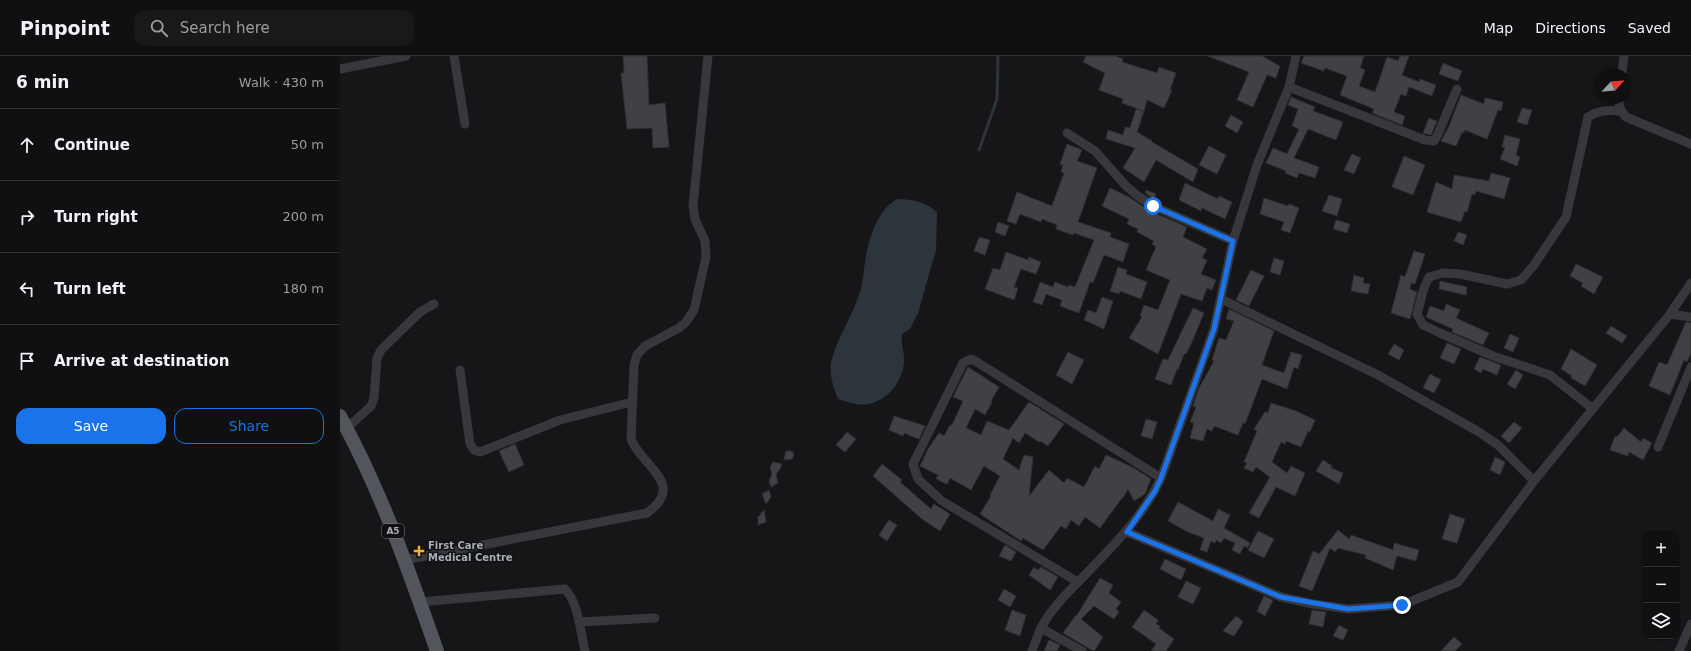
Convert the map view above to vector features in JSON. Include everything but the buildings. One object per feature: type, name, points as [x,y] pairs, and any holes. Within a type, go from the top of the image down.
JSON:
[{"type":"main road","name":"A5","points":[[343,422],[380,497],[405,560],[437,651]]},
{"type":"street","points":[[340,69],[406,56]]},
{"type":"street","points":[[454,56],[465,124]]},
{"type":"street","points":[[405,560],[640,514],[654,507],[660,499],[664,486],[661,478],[635,449],[631,439],[634,365],[637,355],[644,346],[679,328],[686,322],[694,310],[706,257],[705,241],[695,219],[693,206],[708,56]]},
{"type":"street","points":[[1032,651],[1041,628],[1060,601],[1127,532],[1155,491],[1161,478],[1214,329],[1233,241],[1257,165],[1289,87],[1296,56]]},
{"type":"street","points":[[1623,68],[1624,56]]},
{"type":"street","points":[[1289,87],[1425,140],[1434,141],[1457,89]]},
{"type":"street","points":[[1619,104],[1621,111],[1626,117],[1691,144]]},
{"type":"street","points":[[1593,409],[1550,375],[1493,356],[1440,333],[1423,325],[1417,314],[1424,288],[1429,277],[1443,273],[1460,274],[1506,284],[1521,280],[1534,265],[1566,217],[1588,117],[1596,112],[1605,110],[1621,111]]},
{"type":"street","points":[[1067,133],[1095,151],[1126,186],[1153,206],[1233,241]]},
{"type":"street","points":[[1127,532],[1281,597],[1348,609],[1402,605],[1458,582],[1534,480],[1670,314],[1691,283]]},
{"type":"street","points":[[1221,299],[1378,375],[1479,432],[1498,445],[1534,480]]},
{"type":"street","points":[[343,422],[371,406],[374,398],[377,358],[381,350],[420,312],[434,304]]},
{"type":"street","points":[[1670,314],[1691,317]]},
{"type":"street","points":[[1078,582],[942,501],[918,479],[913,464],[963,363],[971,359],[977,362],[1161,478]]},
{"type":"street","points":[[1658,447],[1691,367]]},
{"type":"street","points":[[460,370],[470,444],[474,450],[480,452],[560,420],[632,402]]},
{"type":"street","points":[[420,602],[565,589],[568,592],[577,612],[584,651]]},
{"type":"street","points":[[579,622],[655,618]]},
{"type":"street","points":[[1679,651],[1691,624]]},
{"type":"street","points":[[1041,628],[1082,651]]},
{"type":"shaded area","points":[[897,199],[918,202],[937,212],[936,250],[918,313],[910,329],[902,334],[904,361],[898,382],[889,393],[876,402],[869,404],[853,403],[838,399],[831,377],[831,363],[836,346],[860,293],[866,256],[876,224],[880,216],[890,204]]},
{"type":"waterway","points":[[979,150],[997,99],[998,56]]},
{"type":"place","name":"First Care Medical Centre","points":[[419,551]]},
{"type":"route","points":[[1153,206],[1233,241],[1214,329],[1161,478],[1155,491],[1127,532],[1281,597],[1313,604],[1348,609],[1402,605]]}]
